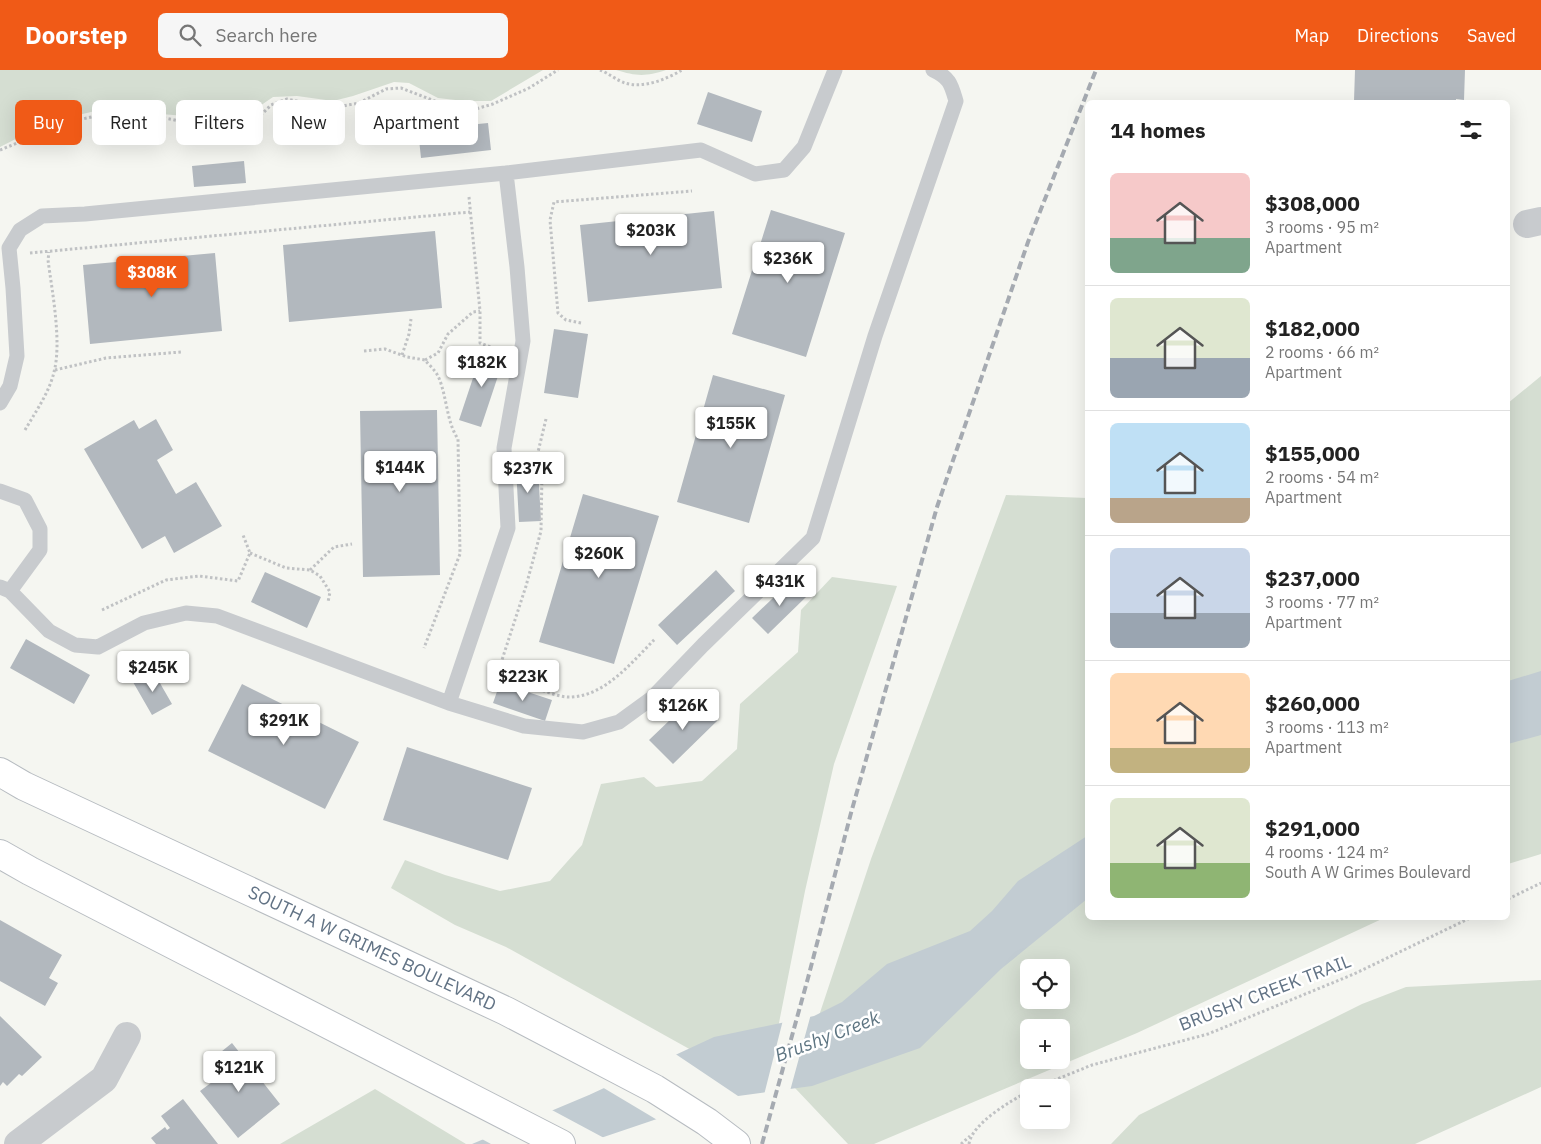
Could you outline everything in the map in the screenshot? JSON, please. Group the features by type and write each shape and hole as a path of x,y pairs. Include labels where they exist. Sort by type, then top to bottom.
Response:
{"main road":[{"name":"SOUTH A W GRIMES BOULEVARD","path":"0,772 24,786 506,1011 655,1089 707,1122 736,1144"},
{"path":"0,854 385,1055 561,1144"}],"street":[{"path":"18,1144 104,1079 127,1036"}],"lane":[{"path":"0,403 10,386 17,356 9,248 20,230 42,216 84,214 506,173 701,150 755,174 784,170 804,147 835,70"},
{"path":"0,491 25,500 40,529 40,550 5,589 48,632 75,645 98,647 144,623 186,613 217,616 449,703 524,726 583,732 619,722 652,698 812,538 875,336 956,102 952,86 946,76 933,70"},
{"path":"449,703 508,528 504,448 523,341 506,173"}],"path":[{"path":"0,150 69,122 105,114 165,118 205,126 232,126 248,122 260,116 271,105 287,99 323,107 343,106 359,103 386,89 401,88 440,103 472,110 493,104 529,88 558,70"},
{"path":"600,70 625,83 645,85 674,75 682,70"},
{"path":"581,323 566,320 558,313 550,220 554,202 692,191"},
{"path":"469,196 480,311 480,343 502,351"},
{"path":"28,254 470,212"},
{"path":"25,430 45,397 55,370 57,336 48,260 49,252"},
{"path":"425,360 438,353 448,334 473,312 480,311"},
{"path":"402,355 409,334 411,319"},
{"path":"364,351 385,349 425,360 437,375 448,407 452,431 458,439 460,554 424,648"},
{"path":"55,370 106,358 181,352"},
{"path":"546,419 538,452 542,472 541,531 526,586 500,666 506,676 520,683 570,698 587,694 603,687 655,640"},
{"path":"102,610 166,580 199,576 238,581 250,553 243,535"},
{"path":"310,570 334,547 352,544"},
{"path":"250,553 286,568 310,570 320,576 330,592 328,602"},
{"path":"1510,899 1541,883"},
{"name":"BRUSHY CREEK TRAIL","path":"1057,1079 1092,1065 1208,1034 1354,974 1466,920"},
{"path":"961,1144 997,1110 1020,1096"},
{"path":"969,1144 970,1136"}],"shaded area":[{"path":"0,70 543,70 491,101 438,98 409,83 394,82 337,100 297,96 273,97 263,104 263,100 176,100 176,115 166,114 166,100 92,100 92,112 82,114 82,100 15,100 15,139 0,147"},
{"path":"616,70 666,70 641,75"},
{"path":"1541,376 1541,854 1510,863 1510,401"},
{"path":"1006,495 1085,498 1085,920 1380,920 1137,1033 1070,1061 1070,1019 1020,1019 1020,1069 1052,1069 1028,1079 1020,1079 1020,1082 874,1144 848,1144 795,1088 871,859"},
{"path":"832,577 897,586 834,764 805,891 777,1033 693,1051 506,947 455,925 391,888 405,860 445,875 500,891 550,881 582,845 601,784 644,777 656,787 702,781 737,749 740,704 798,652 801,610"},
{"path":"1541,980 1541,1087 1415,1144 1111,1144 1139,1115 1362,1004 1406,987"},
{"path":"375,1089 466,1144 280,1144"}],"water":[{"path":"1541,671 1541,735 1510,743 1510,680"},
{"name":"Brushy Creek","path":"1085,837 1085,901 1001,969 920,1048 812,1086 716,1099 583,1144 472,1144 589,1095 714,1037 814,1016 842,1002 887,964 970,931 992,911 1018,881"}],"pier":[{"path":"811,1014 790,1091 764,1095 783,1020"},
{"path":"674,1053 741,1098 717,1102 659,1121 602,1087"},
{"path":"550,1109 606,1139 590,1144 491,1144 480,1138"}],"building":[{"path":"1355,70 1465,70 1464,100 1354,100"},
{"path":"708,92 762,111 752,142 697,124"},
{"path":"488,123 491,150 421,158 420,145 478,145 478,124"},
{"path":"244,161 246,183 194,187 192,166"},
{"path":"771,210 845,233 806,357 732,334"},
{"path":"714,211 722,288 588,302 580,225"},
{"path":"435,231 442,308 289,322 283,245"},
{"path":"215,253 222,331 90,344 83,265"},
{"path":"554,329 588,334 578,398 544,393"},
{"path":"483,348 505,355 481,427 459,420"},
{"path":"713,375 785,395 749,523 677,502"},
{"path":"437,410 440,575 363,577 360,411"},
{"path":"156,419 173,450 157,460 176,494 196,482 222,526 174,553 165,536 142,549 84,449 134,420 139,429"},
{"path":"538,467 541,521 519,522 516,468"},
{"path":"583,494 659,516 614,664 539,642"},
{"path":"716,570 735,591 677,645 658,625"},
{"path":"265,572 321,597 307,628 251,602"},
{"path":"793,579 804,590 802,593 806,597 768,634 752,618"},
{"path":"26,639 90,675 74,704 10,668"},
{"path":"153,671 172,704 152,715 133,682"},
{"path":"500,683 552,700 545,721 493,703"},
{"path":"242,684 359,742 325,809 208,751"},
{"path":"694,697 717,721 673,764 649,740"},
{"path":"407,747 532,788 508,860 383,820"},
{"path":"0,920 62,955 49,978 58,983 45,1006 0,981"},
{"path":"0,1016 42,1057 22,1076 19,1074 7,1086 3,1082 0,1086"},
{"path":"232,1043 280,1104 238,1138 200,1091 223,1074 211,1060"},
{"path":"183,1099 218,1144 156,1144 151,1138 165,1127 167,1130 170,1128 161,1116"}],"railway":[{"path":"762,1144 851,813 937,507 1028,242 1096,70"}]}
